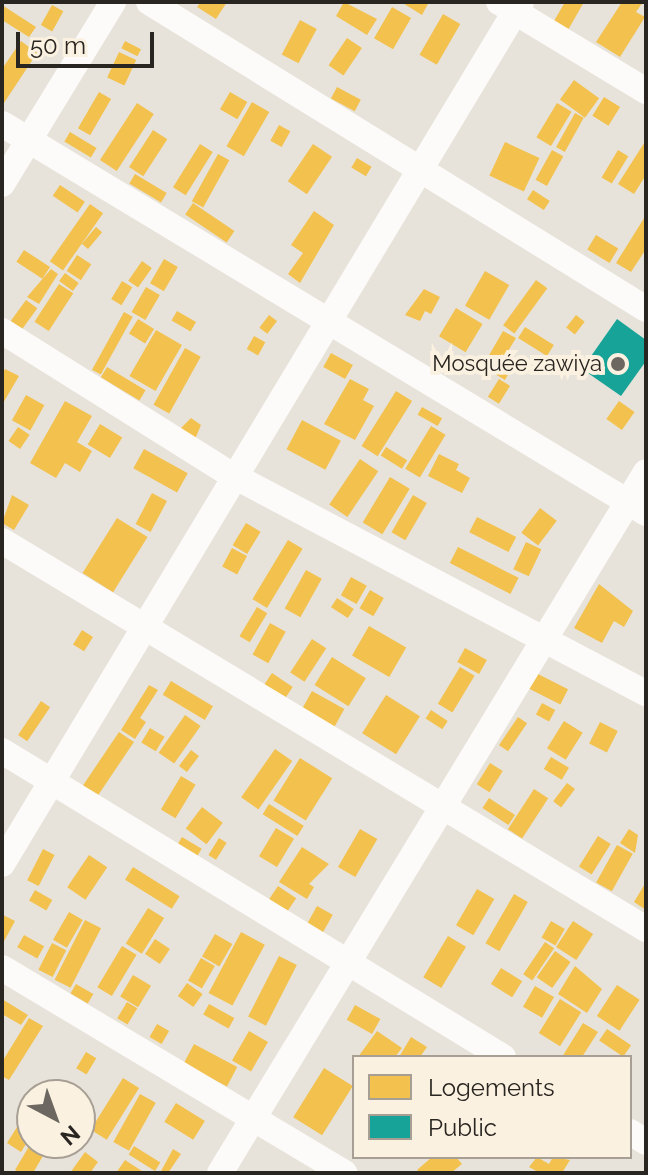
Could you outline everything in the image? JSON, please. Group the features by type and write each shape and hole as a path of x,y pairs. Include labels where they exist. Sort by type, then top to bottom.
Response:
{"street":[{"path":"2,184 113,2"},
{"path":"149,2 646,309"},
{"path":"2,864 232,475 420,169 512,5 646,91"},
{"path":"2,124 637,507"},
{"path":"2,331 232,475 646,693"},
{"path":"220,1173 542,636 637,507 646,472"},
{"path":"2,541 646,929"},
{"path":"2,751 500,1055"},
{"path":"2,968 344,1173"}],"building: Logements":[{"path":"201,2 227,2 216,19 197,7"},
{"path":"344,2 377,19 367,35 336,16"},
{"path":"401,2 429,2 422,15"},
{"path":"565,2 584,2 568,30 554,21"},
{"path":"622,2 643,2 636,12 645,17 620,57 596,42"},
{"path":"2,5 36,27 29,37 2,20"},
{"path":"52,5 63,11 52,31 41,25"},
{"path":"392,7 411,18 393,49 374,38"},
{"path":"443,14 460,24 437,65 420,55"},
{"path":"300,20 317,29 298,63 282,54"},
{"path":"347,38 362,48 343,75 329,65"},
{"path":"21,41 37,53 2,106 2,69"},
{"path":"125,41 141,49 137,56 121,48"},
{"path":"119,52 136,60 124,85 107,77"},
{"path":"574,80 599,98 585,118 560,99"},
{"path":"337,87 361,100 355,111 331,98"},
{"path":"99,92 111,99 90,135 78,128"},
{"path":"230,92 247,102 237,119 220,109"},
{"path":"604,97 620,107 608,126 592,116"},
{"path":"252,102 269,112 244,156 226,146"},
{"path":"137,103 154,114 117,171 100,160"},
{"path":"557,103 572,112 551,146 536,137"},
{"path":"575,113 584,118 565,152 556,147"},
{"path":"279,125 290,131 282,147 270,141"},
{"path":"153,130 167,139 143,176 129,167"},
{"path":"70,132 97,148 91,157 64,141"},
{"path":"646,140 646,175 634,194 618,184"},
{"path":"505,142 539,158 524,192 489,176"},
{"path":"200,144 213,152 186,195 173,187"},
{"path":"313,144 332,157 307,194 288,181"},
{"path":"552,150 563,156 547,186 536,180"},
{"path":"618,150 628,156 612,184 602,177"},
{"path":"218,154 229,160 203,208 192,201"},
{"path":"357,158 372,167 366,176 351,167"},
{"path":"135,174 167,193 161,202 129,183"},
{"path":"60,185 85,202 78,213 53,196"},
{"path":"533,190 550,201 544,210 527,199"},
{"path":"193,203 234,231 227,243 185,215"},
{"path":"90,204 103,213 63,271 50,261"},
{"path":"314,211 334,225 300,283 288,274 303,253 291,245"},
{"path":"646,215 646,249 631,272 616,263"},
{"path":"96,227 102,232 88,249 82,244"},
{"path":"596,235 618,248 610,263 587,250"},
{"path":"24,250 50,267 42,279 16,262"},
{"path":"77,255 91,264 81,280 67,271"},
{"path":"164,259 178,267 164,291 150,283"},
{"path":"142,261 152,268 138,288 128,281"},
{"path":"51,269 58,274 39,304 27,297"},
{"path":"485,271 509,285 489,320 465,306"},
{"path":"65,273 79,283 73,291 59,281"},
{"path":"536,280 547,288 514,334 503,325"},
{"path":"122,281 132,287 121,305 111,299"},
{"path":"59,284 73,293 49,331 34,322"},
{"path":"146,287 160,295 145,320 132,312"},
{"path":"424,289 440,297 431,314 425,311 420,321 405,315"},
{"path":"26,300 37,308 22,329 11,321"},
{"path":"456,308 483,324 466,352 439,336"},
{"path":"177,311 196,322 191,332 172,321"},
{"path":"124,312 133,317 101,375 92,370"},
{"path":"269,315 277,321 267,334 259,328"},
{"path":"576,315 585,322 575,334 566,328"},
{"path":"138,319 154,329 145,343 129,333"},
{"path":"525,327 554,345 547,356 518,338"},
{"path":"156,330 182,345 155,391 130,376"},
{"path":"503,331 516,338 504,358 514,364 505,380 495,374 501,364 488,357"},
{"path":"254,336 265,342 258,355 247,349"},
{"path":"185,348 201,357 169,414 153,405"},
{"path":"331,353 353,365 345,379 323,367"},
{"path":"107,367 146,390 139,400 101,377"},
{"path":"5,369 19,376 2,405 2,374"},
{"path":"350,379 369,389 363,400 374,406 355,440 324,424"},
{"path":"499,379 510,386 499,404 488,397"},
{"path":"396,391 412,401 378,456 362,446"},
{"path":"26,395 44,405 30,431 12,420"},
{"path":"65,401 92,416 77,442 92,451 80,472 65,463 56,478 30,463"},
{"path":"619,401 635,412 622,430 606,419"},
{"path":"422,407 442,418 438,426 418,415"},
{"path":"191,418 201,425 193,444 176,433"},
{"path":"302,420 341,441 325,470 287,449"},
{"path":"100,424 122,437 110,458 88,445"},
{"path":"431,426 446,435 420,478 405,469"},
{"path":"18,427 30,435 20,449 8,441"},
{"path":"386,447 407,460 402,469 381,455"},
{"path":"144,449 188,473 177,492 133,468"},
{"path":"439,454 459,464 456,470 470,478 462,493 428,476"},
{"path":"360,459 378,471 347,517 329,505"},
{"path":"390,477 410,489 382,534 363,522"},
{"path":"152,493 167,501 151,532 136,524"},
{"path":"12,495 29,505 14,530 2,523"},
{"path":"413,495 427,503 405,540 392,532"},
{"path":"540,508 557,521 538,545 521,533"},
{"path":"477,517 516,537 508,552 469,532"},
{"path":"117,518 148,537 113,592 83,573"},
{"path":"246,523 261,532 247,554 233,545"},
{"path":"288,540 303,549 267,608 252,599"},
{"path":"526,542 541,549 529,576 513,569"},
{"path":"458,547 519,578 510,594 450,563"},
{"path":"232,548 247,556 237,575 222,567"},
{"path":"306,570 322,579 300,617 285,608"},
{"path":"351,577 367,586 357,604 341,595"},
{"path":"599,584 633,611 624,627 614,621 602,643 574,628"},
{"path":"370,590 384,598 373,616 360,608"},
{"path":"337,598 354,609 348,618 331,607"},
{"path":"257,607 267,613 250,642 239,636"},
{"path":"270,623 286,632 268,663 253,654"},
{"path":"369,626 406,648 389,677 352,655"},
{"path":"82,630 93,637 84,651 73,644"},
{"path":"312,639 326,648 304,682 290,673"},
{"path":"465,648 487,660 479,674 457,662"},
{"path":"332,657 366,678 348,706 315,685"},
{"path":"460,667 475,676 452,713 438,704"},
{"path":"272,673 293,687 283,702 262,688"},
{"path":"536,673 568,689 560,704 528,688"},
{"path":"171,681 213,706 205,720 163,695"},
{"path":"149,685 158,690 140,718 146,722 135,739 121,730"},
{"path":"312,691 344,709 334,727 302,709"},
{"path":"386,695 420,716 396,754 362,733"},
{"path":"41,701 50,707 27,741 18,735"},
{"path":"542,703 555,710 549,722 536,714"},
{"path":"431,710 448,721 442,729 426,718"},
{"path":"185,715 201,726 174,764 159,753"},
{"path":"518,717 527,723 508,751 499,745"},
{"path":"564,721 583,733 566,760 547,748"},
{"path":"600,722 618,731 607,752 589,743"},
{"path":"150,728 165,737 156,751 141,743"},
{"path":"119,732 134,742 98,796 83,786"},
{"path":"275,749 292,761 258,809 241,797"},
{"path":"191,750 199,756 187,772 179,766"},
{"path":"551,757 569,768 562,780 544,769"},
{"path":"300,758 332,778 306,821 274,800"},
{"path":"490,763 503,771 489,792 477,784"},
{"path":"181,776 196,785 175,818 161,809"},
{"path":"567,783 575,789 561,807 553,801"},
{"path":"534,789 548,798 522,839 508,829"},
{"path":"489,798 515,815 508,825 482,808"},
{"path":"269,804 304,826 297,836 263,814"},
{"path":"202,807 223,823 207,844 186,829"},
{"path":"276,828 294,839 277,867 259,856"},
{"path":"360,829 377,839 355,877 338,867"},
{"path":"629,829 638,835 635,853 620,843"},
{"path":"598,836 611,844 592,874 579,867"},
{"path":"182,837 202,849 197,857 177,845"},
{"path":"219,838 227,843 216,860 208,855"},
{"path":"617,845 633,854 612,891 596,883"},
{"path":"302,847 329,864 309,884 314,887 307,899 279,882"},
{"path":"43,849 55,855 39,886 27,880"},
{"path":"89,855 107,867 85,900 67,887"},
{"path":"133,867 180,896 172,909 125,880"},
{"path":"646,882 646,910 634,902"},
{"path":"278,886 296,898 287,912 269,899"},
{"path":"477,889 494,899 473,935 456,925"},
{"path":"35,890 52,900 46,910 29,900"},
{"path":"514,894 528,902 499,951 486,943"},
{"path":"317,906 333,915 323,932 307,923"},
{"path":"148,908 164,918 142,954 126,944"},
{"path":"69,912 83,920 67,948 53,940"},
{"path":"3,915 15,921 2,945 2,918"},
{"path":"85,920 101,928 71,988 55,980"},
{"path":"551,921 565,929 555,945 542,937"},
{"path":"573,921 593,934 576,960 556,947"},
{"path":"241,932 265,945 232,1006 209,993"},
{"path":"215,934 232,944 219,967 202,957"},
{"path":"24,935 44,946 37,958 17,947"},
{"path":"448,936 466,947 441,988 423,977"},
{"path":"155,939 170,949 160,964 145,954"},
{"path":"545,942 554,948 532,980 523,974"},
{"path":"52,943 66,950 53,977 38,970"},
{"path":"122,946 137,955 112,996 97,987"},
{"path":"555,951 571,962 552,988 537,977"},
{"path":"279,956 297,965 266,1026 248,1017"},
{"path":"201,958 215,966 202,989 188,981"},
{"path":"575,966 602,989 587,1013 558,994"},
{"path":"501,968 522,981 512,997 491,984"},
{"path":"133,975 151,986 138,1007 120,996"},
{"path":"187,983 203,994 193,1007 178,996"},
{"path":"76,984 93,994 88,1004 70,994"},
{"path":"617,985 640,1000 619,1031 597,1016"},
{"path":"535,986 554,997 542,1018 523,1007"},
{"path":"2,999 28,1015 21,1025 2,1014"},
{"path":"560,999 581,1012 560,1046 539,1033"},
{"path":"127,1002 137,1008 128,1024 117,1018"},
{"path":"209,1004 234,1018 229,1029 203,1014"},
{"path":"355,1005 380,1019 372,1034 347,1020"},
{"path":"29,1018 43,1026 9,1080 2,1076 2,1062"},
{"path":"583,1023 598,1032 583,1055 563,1055"},
{"path":"157,1024 169,1031 162,1044 150,1037"},
{"path":"607,1029 631,1045 624,1055 599,1041"},
{"path":"249,1031 268,1042 251,1071 232,1060"},
{"path":"377,1031 402,1048 397,1055 359,1055"},
{"path":"411,1037 427,1047 421,1055 400,1055"},
{"path":"194,1044 237,1067 227,1086 184,1063"},
{"path":"86,1052 96,1058 87,1074 76,1068"},
{"path":"324,1068 352,1087 322,1135 293,1117"},
{"path":"123,1078 139,1088 107,1140 96,1133 96,1121"},
{"path":"140,1094 156,1103 129,1151 113,1142"},
{"path":"176,1103 205,1121 193,1140 164,1122"},
{"path":"16,1129 16,1149 7,1143"},
{"path":"134,1146 160,1162 155,1171 129,1154"},
{"path":"173,1149 181,1154 168,1173 160,1173"},
{"path":"22,1159 41,1159 33,1173 15,1170"},
{"path":"80,1159 98,1162 90,1173 70,1173"},
{"path":"430,1159 458,1159 462,1164 451,1173 420,1173 417,1170"},
{"path":"535,1159 549,1164 552,1159 570,1160 562,1173 540,1173 529,1167"},
{"path":"125,1160 145,1173 116,1173"}],"building: Public":[{"path":"617,319 646,340 646,361 621,396 582,369"}],"place":[{"name":"Mosquée zawiya","path":"618,364"}]}
